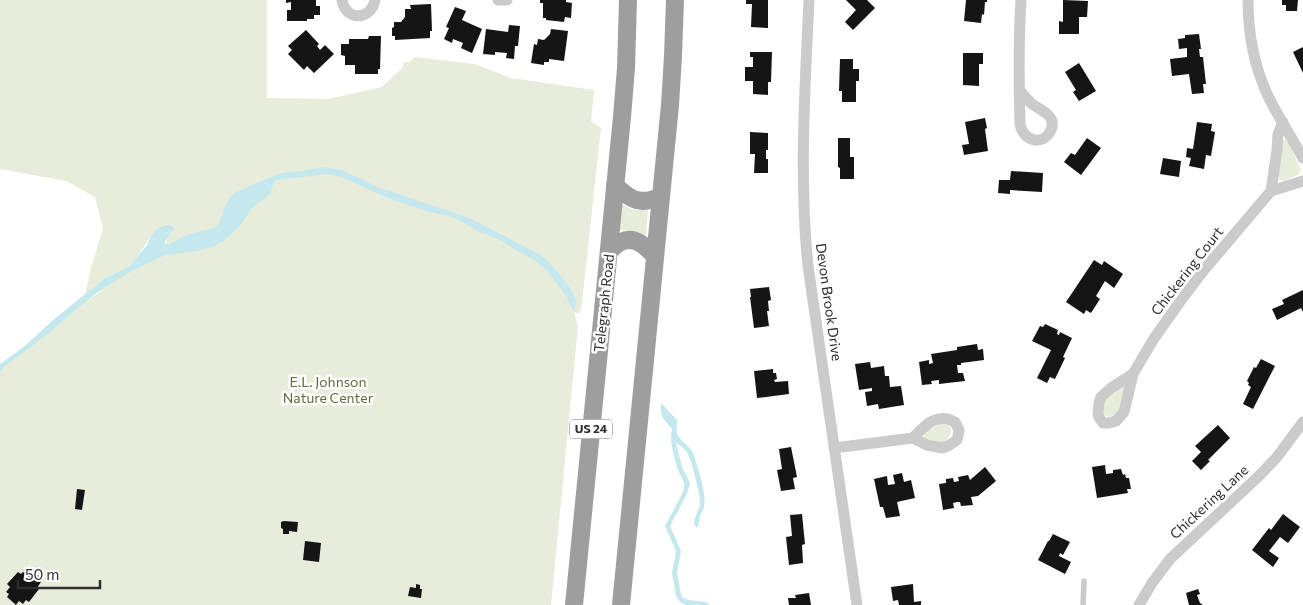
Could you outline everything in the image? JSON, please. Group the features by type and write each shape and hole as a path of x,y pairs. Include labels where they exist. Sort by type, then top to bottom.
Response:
{"highway":[{"name":"Telegraph Road","path":"574,605 624,98 628,0"},
{"path":"621,605 672,80 675,0"},
{"path":"615,185 628,197 636,201 645,202 661,196"},
{"path":"608,252 620,242 627,240 645,246 655,256"}],"street":[{"path":"342,0 350,13 361,16 371,11 375,0"},
{"path":"498,0 507,0"},
{"name":"Devon Brook Drive","path":"809,0 803,159 805,240 857,605"},
{"path":"1019,89 1018,40 1021,0"},
{"path":"1248,0 1250,38 1256,63 1269,98 1303,158"},
{"path":"1282,122 1278,134 1271,192 1303,181"},
{"name":"Chickering Court","path":"1133,374 1153,340 1204,270 1271,192"},
{"name":"Chickering Lane","path":"1139,605 1152,582 1170,559 1260,475 1277,457 1303,422"},
{"path":"834,448 912,438"}],"lane":[{"path":"1083,605 1084,581"}],"green space":[{"name":"E.L. Johnson Nature Center","path":"0,0 267,0 267,98 328,99 382,87 403,67 404,62 409,62 415,57 474,64 511,78 594,90 591,121 601,128 582,303 579,314 574,312 578,326 551,605 0,605 0,366 52,323 90,299 165,244 173,232 158,228 128,268 109,276 85,295 103,229 95,197 66,181 0,169"},
{"path":"1285,139 1289,143 1301,170 1298,175 1283,181 1278,177 1283,141"},
{"path":"622,205 632,209 648,210 646,236 632,231 620,230"},
{"path":"1124,386 1126,387 1118,410 1112,416 1107,417 1104,414 1106,400 1111,394"},
{"path":"940,424 948,425 951,428 949,437 943,443 924,437 925,432"}],"water":[{"path":"322,167 342,170 378,187 469,218 541,255 563,278 572,292 576,304 574,312 564,293 547,271 536,261 502,241 477,231 449,216 426,211 391,199 349,180 330,174 276,180 269,195 252,208 239,227 226,239 215,246 197,251 165,255 132,271 98,292 0,372 0,364 25,346 53,320 105,278 129,267 158,228 167,225 172,226 174,229 165,242 168,245 186,235 215,228 225,205 236,192 278,174"},
{"path":"661,403 677,420 678,435 693,453 705,501 697,528 694,524 700,501 696,479 688,454 676,443 682,467 690,483 687,494 670,526 681,551 677,573 681,594 683,598 706,602 710,605 686,605 680,602 676,596 672,573 676,551 665,526 684,489 684,485 672,450 672,429 663,417"}],"building":[{"path":"286,0 316,0 316,6 320,6 320,15 314,15 314,19 307,19 307,21 287,21 287,10 291,10 291,2 286,3"},
{"path":"540,0 566,0 566,2 572,3 571,18 565,17 564,22 546,20 546,18 543,18 543,3 540,3"},
{"path":"746,0 768,0 768,28 751,27 752,4 746,4"},
{"path":"846,0 867,0 875,8 853,30 845,22 856,10"},
{"path":"966,0 987,0 981,23 964,21"},
{"path":"1063,0 1088,1 1087,17 1079,17 1079,34 1059,34 1059,21 1063,22"},
{"path":"1282,0 1298,0 1297,11 1286,11 1286,5 1282,5"},
{"path":"431,4 432,31 430,31 430,38 395,40 395,36 392,36 392,28 394,27 394,22 401,22 405,17 405,9 411,9 410,5"},
{"path":"455,7 466,11 462,20 482,29 472,53 461,48 463,43 453,39 452,43 444,39 449,28 446,27"},
{"path":"509,25 520,26 518,46 515,46 514,59 506,58 507,53 483,54 486,29 508,32"},
{"path":"551,29 568,31 564,61 549,59 549,62 544,62 544,65 531,63 534,44 537,45 538,39 544,40 550,34"},
{"path":"306,30 319,44 317,46 320,50 325,45 334,54 314,73 307,66 304,70 288,54 292,50 288,46"},
{"path":"1199,34 1200,57 1203,57 1206,84 1203,84 1204,93 1192,94 1189,74 1172,76 1170,59 1187,57 1187,48 1179,49 1178,39 1185,38 1185,35"},
{"path":"369,36 381,36 380,69 378,69 378,74 355,74 355,65 345,65 345,56 341,55 341,44 349,44 349,39 368,39"},
{"path":"1303,47 1303,73 1293,52"},
{"path":"750,52 772,52 771,82 768,82 768,95 753,94 753,81 745,81 745,67 753,67 753,57 750,57"},
{"path":"963,53 983,53 983,64 979,64 979,86 963,85"},
{"path":"840,59 853,59 853,69 859,69 859,81 856,81 856,102 842,102 842,91 839,91"},
{"path":"1079,63 1096,91 1079,101 1073,92 1076,90 1065,72"},
{"path":"985,118 988,151 964,155 962,145 969,144 965,122"},
{"path":"1197,122 1212,124 1211,131 1215,132 1211,156 1206,155 1204,169 1189,166 1191,158 1186,157 1187,148 1193,149"},
{"path":"750,132 768,133 766,159 768,159 768,173 754,173 755,154 750,154"},
{"path":"838,138 850,138 850,157 854,157 854,179 840,179"},
{"path":"1087,138 1101,148 1081,175 1064,162 1071,153 1075,155"},
{"path":"1163,158 1181,161 1179,177 1160,174"},
{"path":"1011,171 1043,173 1042,192 1010,190 1010,194 998,193 999,180 1010,180"},
{"path":"1094,260 1102,265 1104,261 1123,274 1114,288 1105,281 1096,296 1100,299 1091,313 1086,310 1084,314 1066,302"},
{"path":"769,287 771,300 768,301 769,311 767,311 769,326 754,328 750,289"},
{"path":"1303,290 1303,312 1301,308 1277,320 1272,309 1284,304 1282,300"},
{"path":"1045,324 1058,330 1057,334 1059,335 1060,332 1072,338 1055,379 1050,377 1047,383 1037,378 1051,350 1032,341 1040,326 1043,327"},
{"path":"977,344 978,350 983,349 984,360 957,365 958,373 963,373 965,381 939,384 939,380 931,381 932,384 922,385 919,362 929,360 929,364 933,363 931,354 957,350 957,347"},
{"path":"1261,359 1275,366 1253,409 1243,404 1251,387 1247,381 1254,367 1256,368"},
{"path":"870,362 871,368 884,366 885,376 889,376 890,387 901,386 904,405 879,409 878,404 867,406 865,392 872,391 872,388 859,390 855,364"},
{"path":"773,369 777,379 774,380 775,382 788,381 789,394 757,398 754,371"},
{"path":"1218,425 1230,438 1208,460 1210,461 1201,470 1192,461 1201,452 1195,446"},
{"path":"791,447 797,477 793,478 795,489 781,491 777,470 782,469 779,449"},
{"path":"1105,465 1106,474 1113,473 1113,470 1121,469 1123,475 1125,474 1126,478 1129,478 1131,489 1127,489 1128,493 1097,498 1092,467"},
{"path":"985,467 996,481 978,496 971,497 973,505 961,506 960,502 957,502 953,503 954,508 943,510 939,484 946,483 946,479 953,478 954,482 959,481 958,477 968,475 970,480"},
{"path":"902,473 904,482 911,480 915,498 897,502 900,516 886,518 883,507 880,507 874,479 887,476 888,485 895,484 893,475"},
{"path":"77,489 85,490 82,510 75,509"},
{"path":"802,514 805,544 802,545 803,563 789,565 786,537 792,536 790,515"},
{"path":"1283,514 1300,527 1288,543 1280,537 1269,551 1279,558 1273,567 1252,550"},
{"path":"281,522 298,522 297,532 289,531 289,534 283,534"},
{"path":"1053,534 1070,542 1063,555 1060,553 1059,556 1071,562 1065,574 1038,560"},
{"path":"305,541 321,543 319,562 303,560"},
{"path":"25,569 28,572 30,569 39,576 37,579 41,582 37,588 39,589 29,602 26,600 23,604 19,601 16,605 7,597 9,594 6,592 10,587 7,584 18,572 21,574"},
{"path":"416,584 420,585 420,589 422,589 421,598 408,596 410,587 416,588"},
{"path":"913,584 914,602 921,601 921,605 899,605 898,600 893,601 891,587"},
{"path":"1198,589 1200,594 1197,595 1200,603 1203,605 1189,605 1186,593"},
{"path":"809,593 811,605 789,605 788,598 796,598 795,595"}]}
